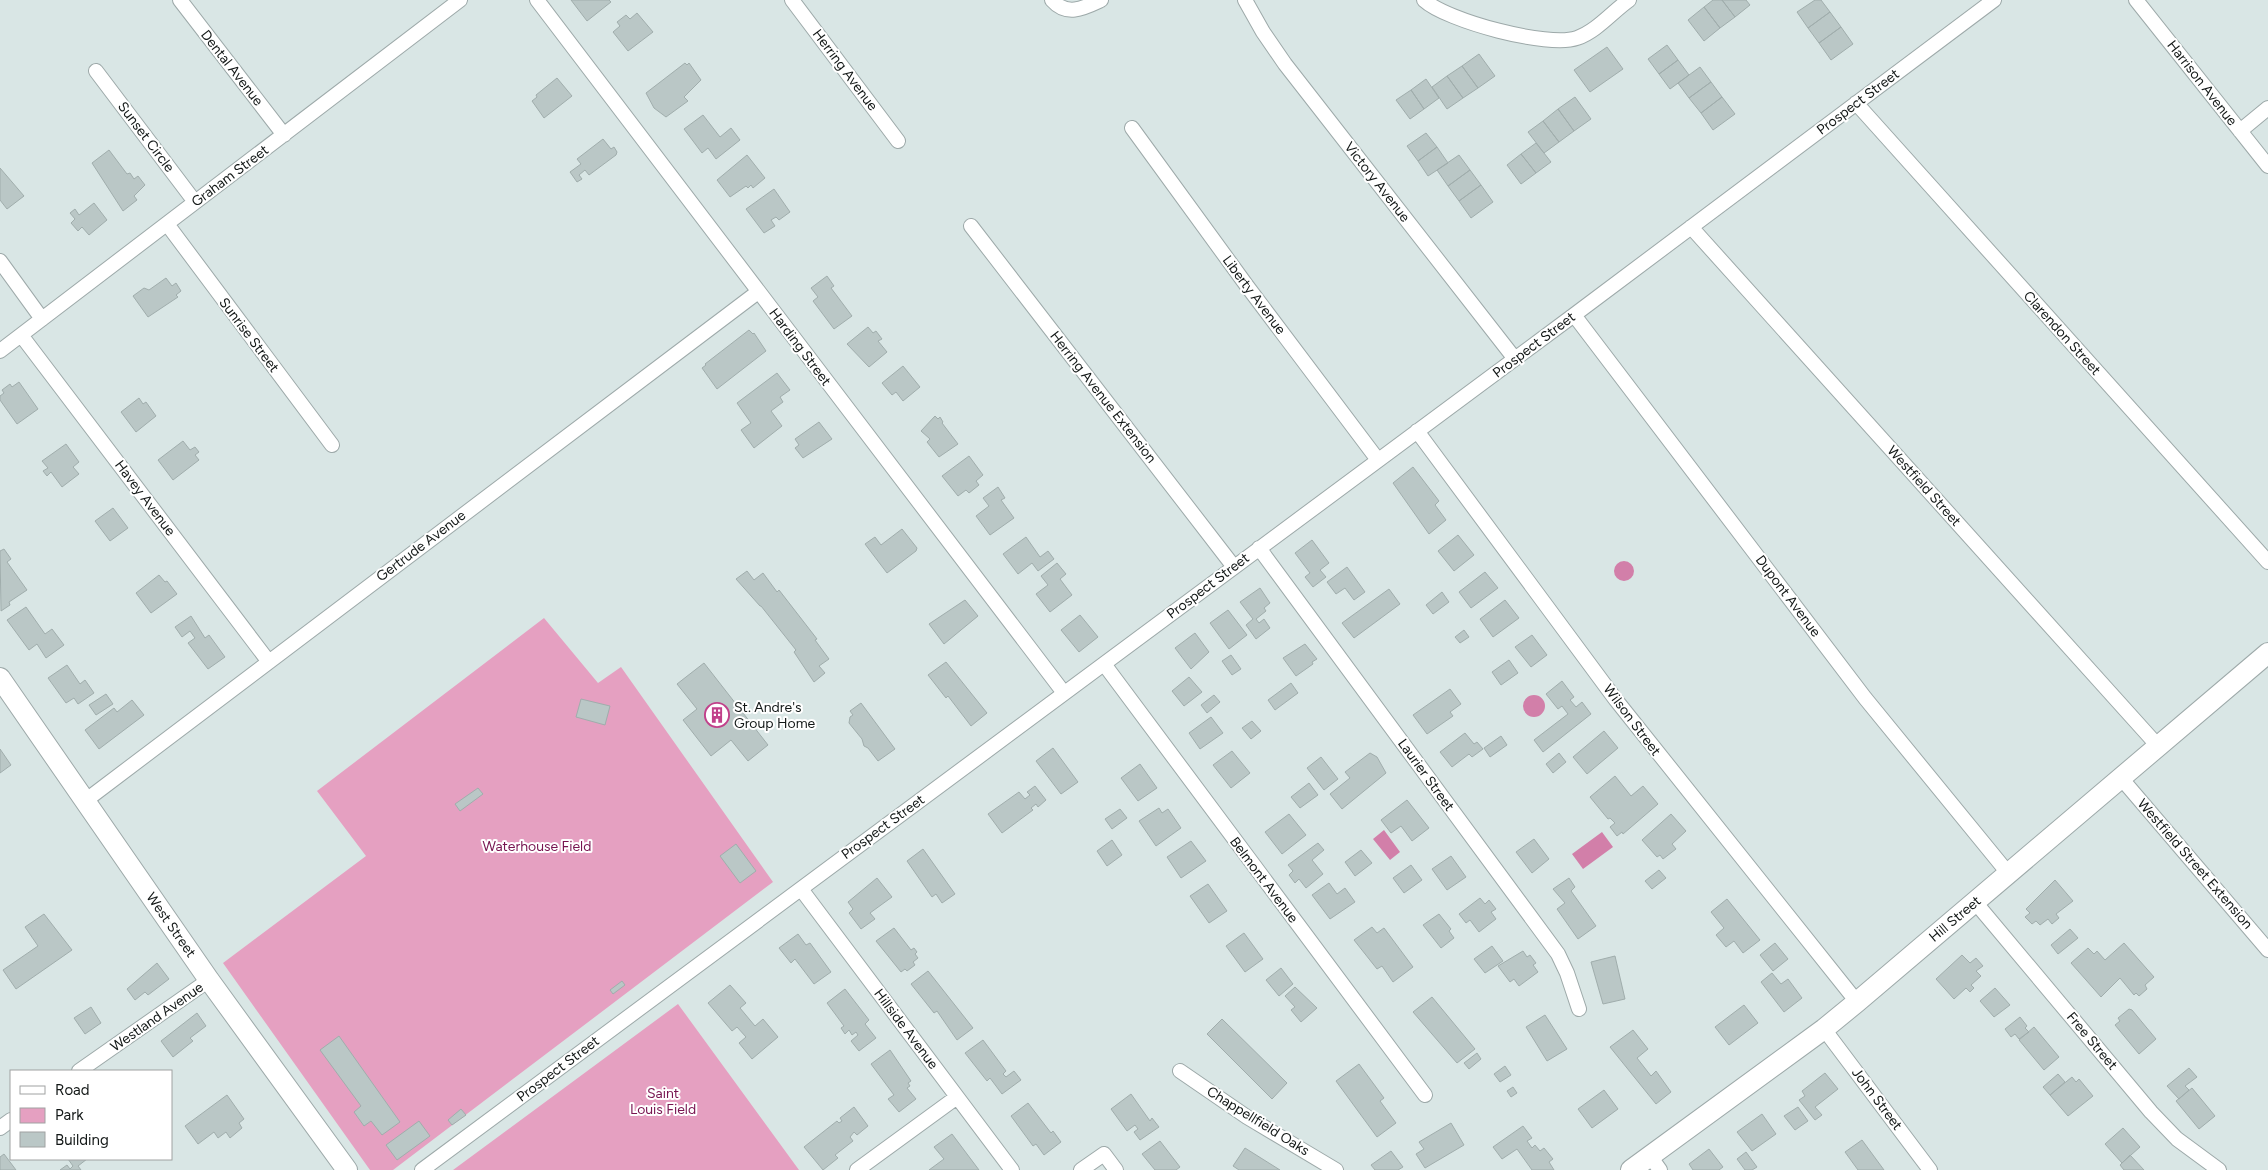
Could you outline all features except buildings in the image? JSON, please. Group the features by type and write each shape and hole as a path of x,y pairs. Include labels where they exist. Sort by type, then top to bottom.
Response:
{"street":[{"name":"Dental Avenue","path":"180,0 284,135"},
{"name":"Graham Street","path":"0,351 460,0"},
{"name":"Harding Street","path":"537,0 1064,693"},
{"name":"Herring Avenue","path":"792,0 898,141"},
{"path":"1052,0 1060,7 1075,10 1101,0"},
{"name":"Victory Avenue","path":"1245,0 1263,32 1285,64 1515,359"},
{"path":"1424,0 1438,10 1456,17 1535,39 1552,40 1577,38 1591,32 1624,2"},
{"name":"Prospect Street","path":"422,1170 1515,359 1994,0"},
{"name":"Harrison Avenue","path":"2136,0 2268,166"},
{"name":"Sunset Circle","path":"96,71 195,202"},
{"name":"Clarendon Street","path":"1856,104 2268,562"},
{"path":"2240,131 2268,108"},
{"name":"Liberty Avenue","path":"1132,128 1247,286 1378,460"},
{"name":"Sunrise Street","path":"166,224 332,445"},
{"name":"Herring Avenue Extension","path":"971,226 1234,567"},
{"name":"Westfield Street","path":"1691,227 2158,746"},
{"path":"0,261 42,319"},
{"name":"Gertrude Avenue","path":"85,801 758,292"},
{"name":"Dupont Avenue","path":"1574,315 1865,698 2008,873"},
{"name":"Havey Avenue","path":"21,335 269,662"},
{"name":"Wilson Street","path":"1417,431 1627,715 1857,1002"},
{"name":"Laurier Street","path":"1259,548 1558,954 1567,973 1579,1010"},
{"name":"Hill Street","path":"1631,1170 1655,1163 1824,1029 2268,654"},
{"name":"Belmont Avenue","path":"1104,664 1425,1096"},
{"name":"West Street","path":"0,678 209,980 347,1170"},
{"name":"Westfield Street Extension","path":"2121,778 2268,950"},
{"name":"Hillside Avenue","path":"801,888 1012,1170"},
{"name":"Free Street","path":"1975,902 2151,1112 2178,1139 2219,1170"},
{"name":"Westland Avenue","path":"80,1070 209,980"},
{"name":"John Street","path":"1824,1029 1930,1170"},
{"name":"Chappellfield Oaks","path":"1180,1071 1247,1117 1336,1170"},
{"path":"857,1170 957,1097"},
{"path":"1081,1170 1104,1154 1116,1170"}],"green space":[{"name":"Waterhouse Field","path":"544,618 598,683 621,667 773,882 393,1170 370,1170 223,963 366,856 317,791"},
{"name":"Saint Louis Field","path":"678,1004 799,1170 453,1170"}],"shaded area":[{"path":"1624,561 1631,564 1634,571 1631,578 1624,581 1617,578 1614,571 1617,564"},
{"path":"1534,695 1544,702 1545,706 1538,716 1534,717 1524,710 1523,706 1530,696"},
{"path":"1384,830 1400,852 1390,860 1373,839"},
{"path":"1602,832 1613,847 1583,869 1572,854"}],"place":[{"name":"St. Andre's Group Home","path":"717,715"}]}
